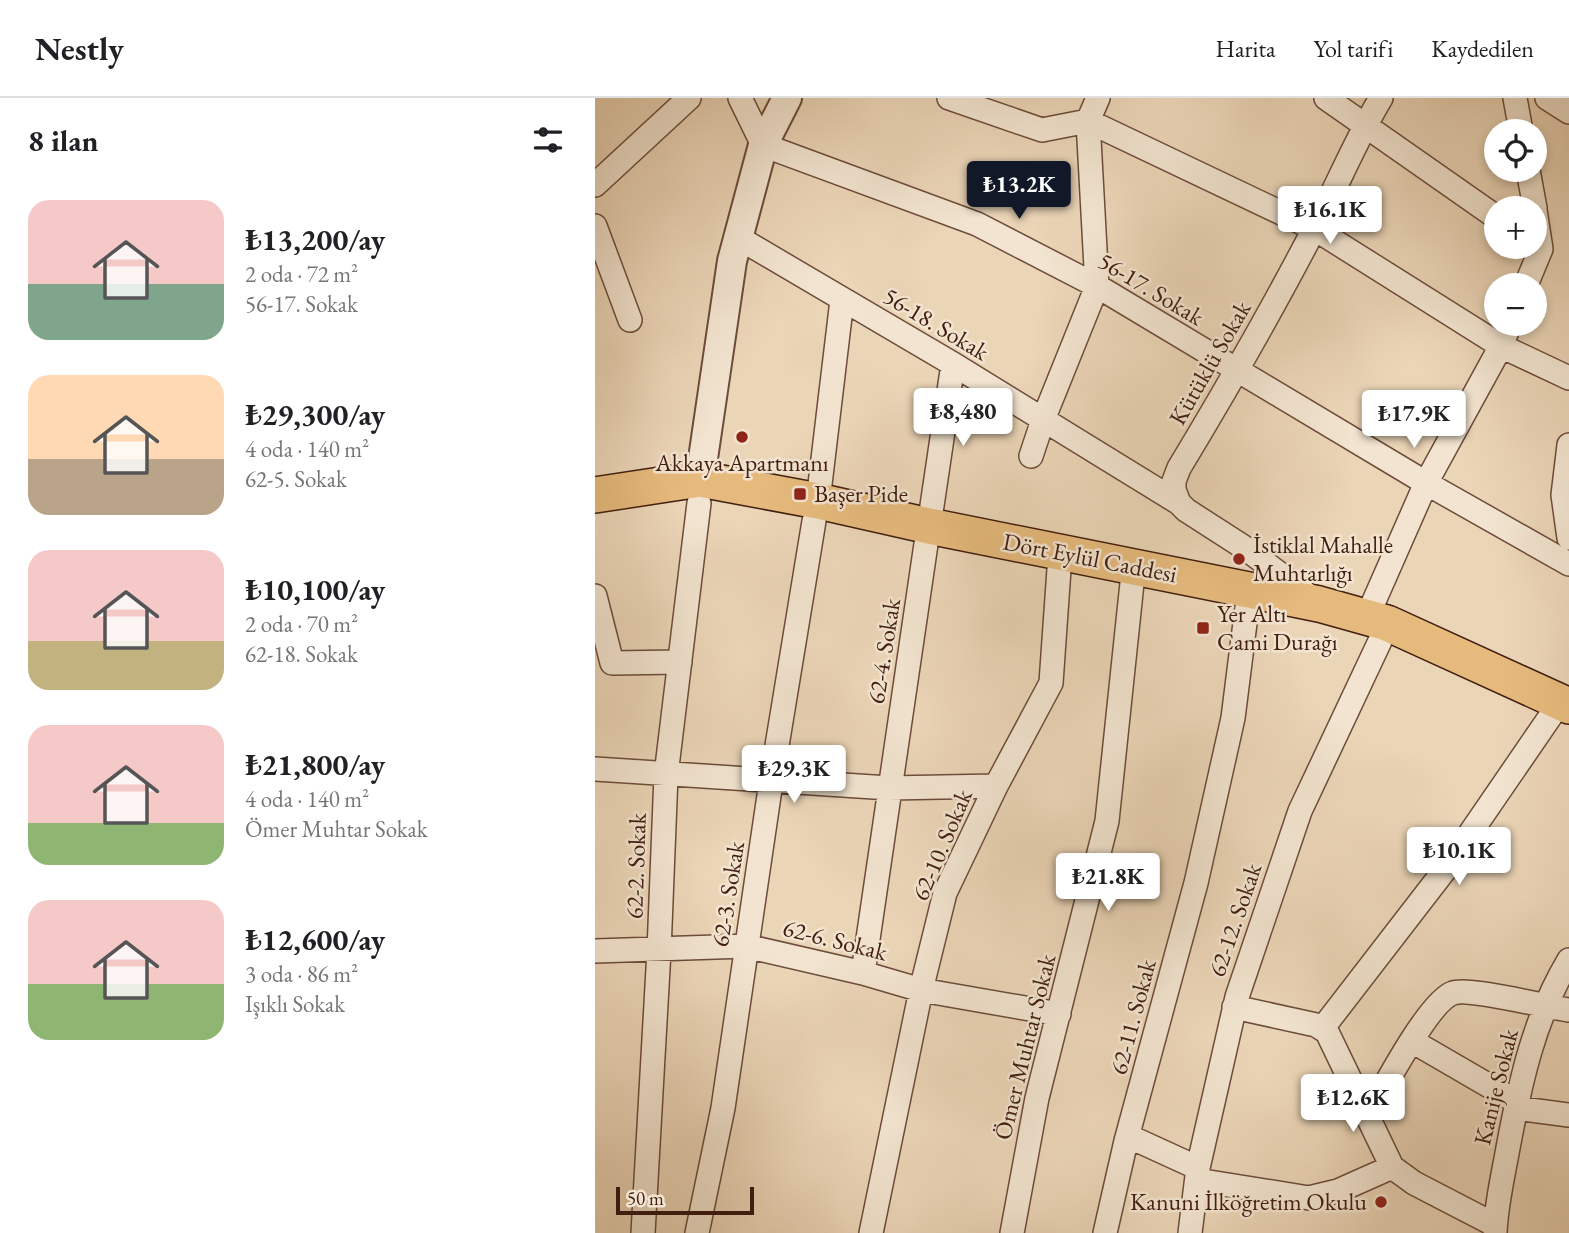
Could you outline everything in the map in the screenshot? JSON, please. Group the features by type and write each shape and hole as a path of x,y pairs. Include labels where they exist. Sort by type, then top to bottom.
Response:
{"main road":[{"name":"Dört Eylül Caddesi","path":"595,515 699,491"},
{"name":"Dört Eylül Caddesi","path":"595,495 699,491 816,511 1248,598 1315,622 1374,629"},
{"name":"Dört Eylül Caddesi","path":"928,535 1059,569 1132,583 1319,604 1563,714"}],"street":[{"path":"595,186 689,98"},
{"path":"740,98 763,145"},
{"path":"699,491 737,237 763,145 787,98"},
{"path":"949,98 1042,130 1088,121 1315,229 1501,346 1569,378"},
{"path":"1031,456 1097,286 1088,121 1098,98"},
{"path":"1326,98 1484,210"},
{"name":"Kütüklü Sokak","path":"1179,503 1174,490 1177,472 1238,371 1315,229 1364,127 1381,98"},
{"path":"1515,98 1519,119"},
{"path":"1547,98 1569,112"},
{"name":"56-17. Sokak","path":"763,145 977,224 1097,286 1569,564"},
{"path":"595,226 630,320"},
{"name":"56-18. Sokak","path":"737,237 953,364 1179,503"},
{"name":"62-3. Sokak","path":"697,1233 723,1108 771,782 816,511 842,300"},
{"name":"62-12. Sokak","path":"1189,1233 1197,1174 1234,1007 1263,914 1300,811 1374,629 1426,482 1505,336"},
{"name":"62-4. Sokak","path":"863,973 953,364"},
{"path":"1569,445 1563,495 1569,538"},
{"name":"62-2. Sokak","path":"643,1233 666,775 699,491"},
{"path":"1179,503 1245,548 1319,604"},
{"name":"62-11. Sokak","path":"1105,1233 1128,1136 1196,883 1233,718 1248,598 1255,567 1245,548"},
{"name":"62-10. Sokak","path":"871,1233 921,990 945,893 996,786 1051,683 1059,569"},
{"name":"Ömer Muhtar Sokak","path":"1012,1233 1037,1098 1107,821 1132,583"},
{"path":"595,596 612,663 680,663"},
{"path":"1322,1028 1563,714"},
{"path":"595,769 889,788 996,786"},
{"name":"62-6. Sokak","path":"595,951 659,951 746,946 863,973 921,990 1059,1014"},
{"name":"Kanije Sokak","path":"1495,1229 1516,1105 1544,1007 1569,960"},
{"path":"1368,1116 1412,1041 1439,1003 1453,993 1470,992 1569,1010"},
{"path":"1234,1007 1316,1025 1327,1032 1392,1167 1414,1183 1495,1229"},
{"path":"1412,1041 1516,1105 1569,1115"},
{"path":"1128,1136 1197,1174 1309,1198 1338,1191 1392,1167"}],"place":[{"name":"Akkaya Apartmanı","path":"742,437"},
{"name":"Başer Pide","path":"800,494"},
{"name":"İstiklal Mahalle Muhtarlığı","path":"1239,559"},
{"name":"Yer Altı Cami Durağı","path":"1203,628"},
{"name":"Kanuni İlköğretim Okulu","path":"1381,1202"}]}
